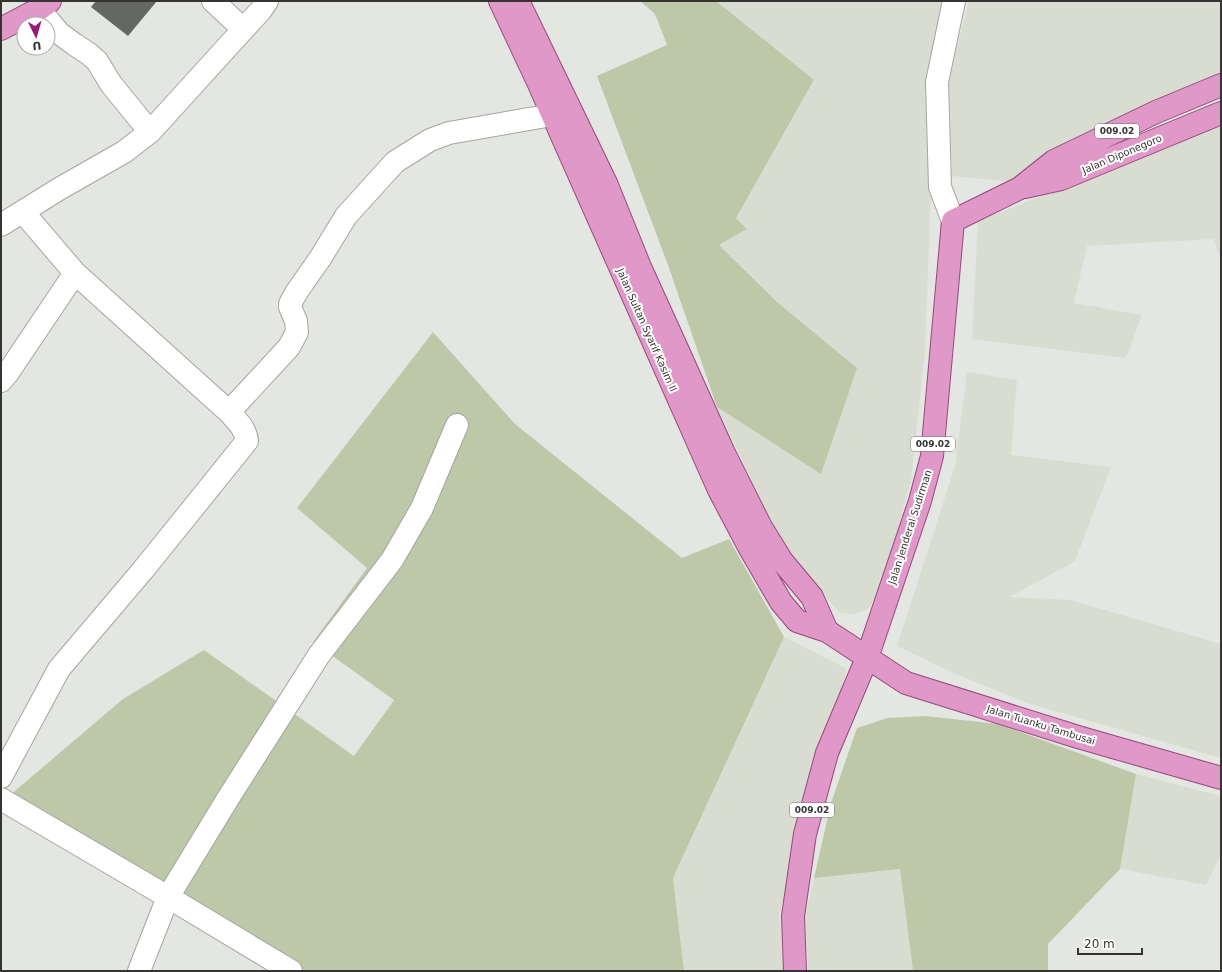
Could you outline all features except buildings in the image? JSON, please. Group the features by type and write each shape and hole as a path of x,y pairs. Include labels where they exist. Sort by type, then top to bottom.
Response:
{"main road":[{"name":"Jalan Sultan Syarif Kasim II","path":"500,1 561,112 606,183 640,267 723,451 761,527 782,561 812,597 827,631 867,658"},
{"name":"Jalan Sultan Syarif Kasim II","path":"518,1 561,112"},
{"path":"1,29 45,5"},
{"name":"Jalan Diponegoro","path":"953,221 1020,188 1054,161 1156,112 1221,84"},
{"name":"Jalan Diponegoro","path":"1020,188 1061,179 1221,113"},
{"name":"Jalan Jenderal Sudirman","path":"795,971 793,916 805,834 827,753 867,658 920,501 932,456 953,221"},
{"name":"Jalan Tuanku Tambusai","path":"867,658 906,683 1078,737 1221,778"}],"street":[{"path":"213,1 243,29"},
{"path":"1,225 59,189 124,152 150,132 261,10 267,1"},
{"name":"Jalan Jenderal Sudirman","path":"953,221 940,187 937,82 954,1"},
{"path":"45,5 59,33 97,60 111,84 150,132"},
{"path":"229,412 289,347 297,332 296,321 290,308 290,304 296,293 321,257 346,216 395,162 430,140 449,133 561,112"},
{"path":"1,777 59,669 143,570 247,441 247,435 244,430 229,412 75,273 23,212"},
{"path":"1,381 75,273"},
{"path":"139,971 168,897 231,794 319,656 392,560 422,508 457,425"},
{"path":"1,799 291,971"}],"shaded area":[{"path":"716,1 946,1 933,133 925,352 911,481 878,598 866,610 855,614 841,613 810,582 775,529 717,407 821,473 778,303 719,245 747,229 736,218 814,81"},
{"path":"969,1 1221,1 1221,93 1013,182 952,176 949,78"},
{"path":"1221,125 1221,259 1214,239 1087,246 1074,303 1142,315 1126,358 972,339 978,221"},
{"path":"967,372 1017,380 1011,455 1111,467 1075,561 1010,597 1071,600 1221,644 1221,758 1030,704 951,672 897,646 955,466"},
{"path":"784,637 847,669 779,915 784,971 684,971 673,878"},
{"path":"1136,774 1221,796 1221,855 1206,885 1120,869"},
{"path":"900,869 913,971 808,971 805,916 814,878"}],"green space":[{"path":"640,1 716,1 814,80 736,218 747,229 719,245 778,303 857,368 821,474 717,407 668,265 597,76 667,45 655,14"},
{"path":"433,332 515,424 682,558 729,539 784,637 673,878 684,971 304,971 9,796 123,699 204,650 354,756 394,700 313,642 367,568 297,508"},
{"path":"926,716 998,724 1136,774 1120,869 1048,944 1048,971 913,971 900,869 814,878 831,803 857,728 888,718"}]}
